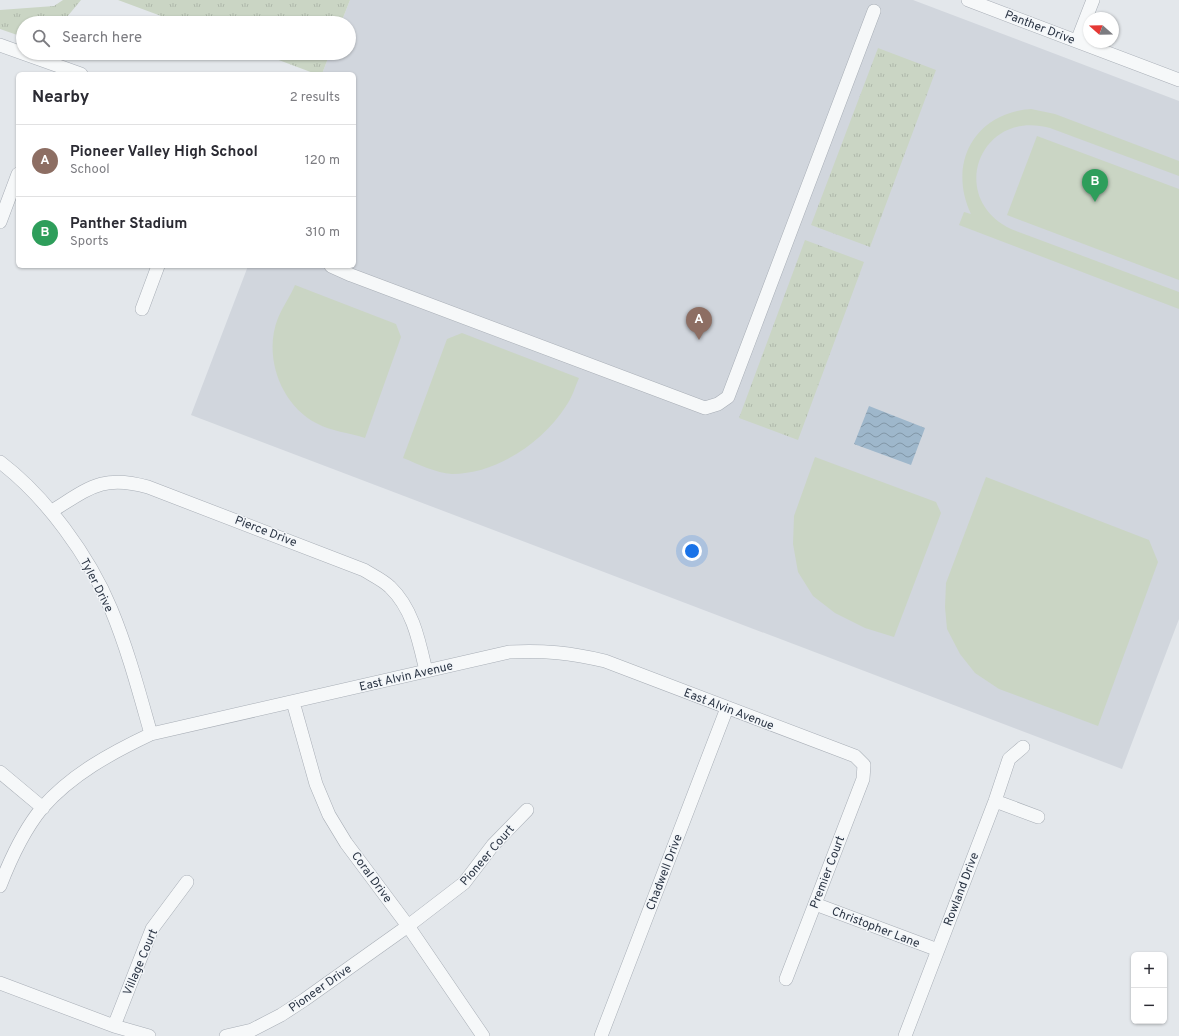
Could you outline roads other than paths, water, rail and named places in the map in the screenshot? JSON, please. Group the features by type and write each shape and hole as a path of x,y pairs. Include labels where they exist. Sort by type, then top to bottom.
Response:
{"street":[{"name":"Panther Drive","path":"968,0 1179,80"},
{"path":"1077,41 1093,0"},
{"path":"335,268 705,408 718,404 728,396 874,11"},
{"path":"0,45 16,52"},
{"path":"34,60 57,70 69,72"},
{"path":"0,222 16,179"},
{"path":"142,308 157,268"},
{"name":"Tyler Drive","path":"0,462 52,511 84,559 110,608 133,669 151,734"},
{"name":"Pierce Drive","path":"52,511 97,484 113,481 130,482 271,533 364,570 390,587 407,610 417,632 426,671"},
{"name":"East Alvin Avenue","path":"0,886 28,828 43,808 89,767 122,748 151,734 509,652 544,650 572,653 605,661 855,756 864,765"},
{"name":"Coral Drive","path":"293,702 316,784 329,815 346,843 408,926 483,1036"},
{"name":"Chadwell Drive","path":"602,1036 727,708"},
{"name":"Rowland Drive","path":"905,1036 995,801 1009,759 1023,747"},
{"name":"Premier Court","path":"786,979 864,779 864,765"},
{"path":"0,772 43,808"},
{"path":"995,801 1038,817"},
{"name":"Pioneer Court","path":"408,926 464,883 493,845 527,810"},
{"name":"Village Court","path":"114,1026 152,929 187,882"},
{"name":"Christopher Lane","path":"815,904 938,950"},
{"name":"Pioneer Drive","path":"226,1036 253,1033 304,1000 408,926"},
{"path":"0,983 114,1026 149,1036"}],"water":[{"path":"869,406 925,428 911,465 854,444"}],"place":[{"name":"Panther Stadium","path":"1095,202"},
{"name":"Pioneer Valley High School","path":"699,340"}]}
